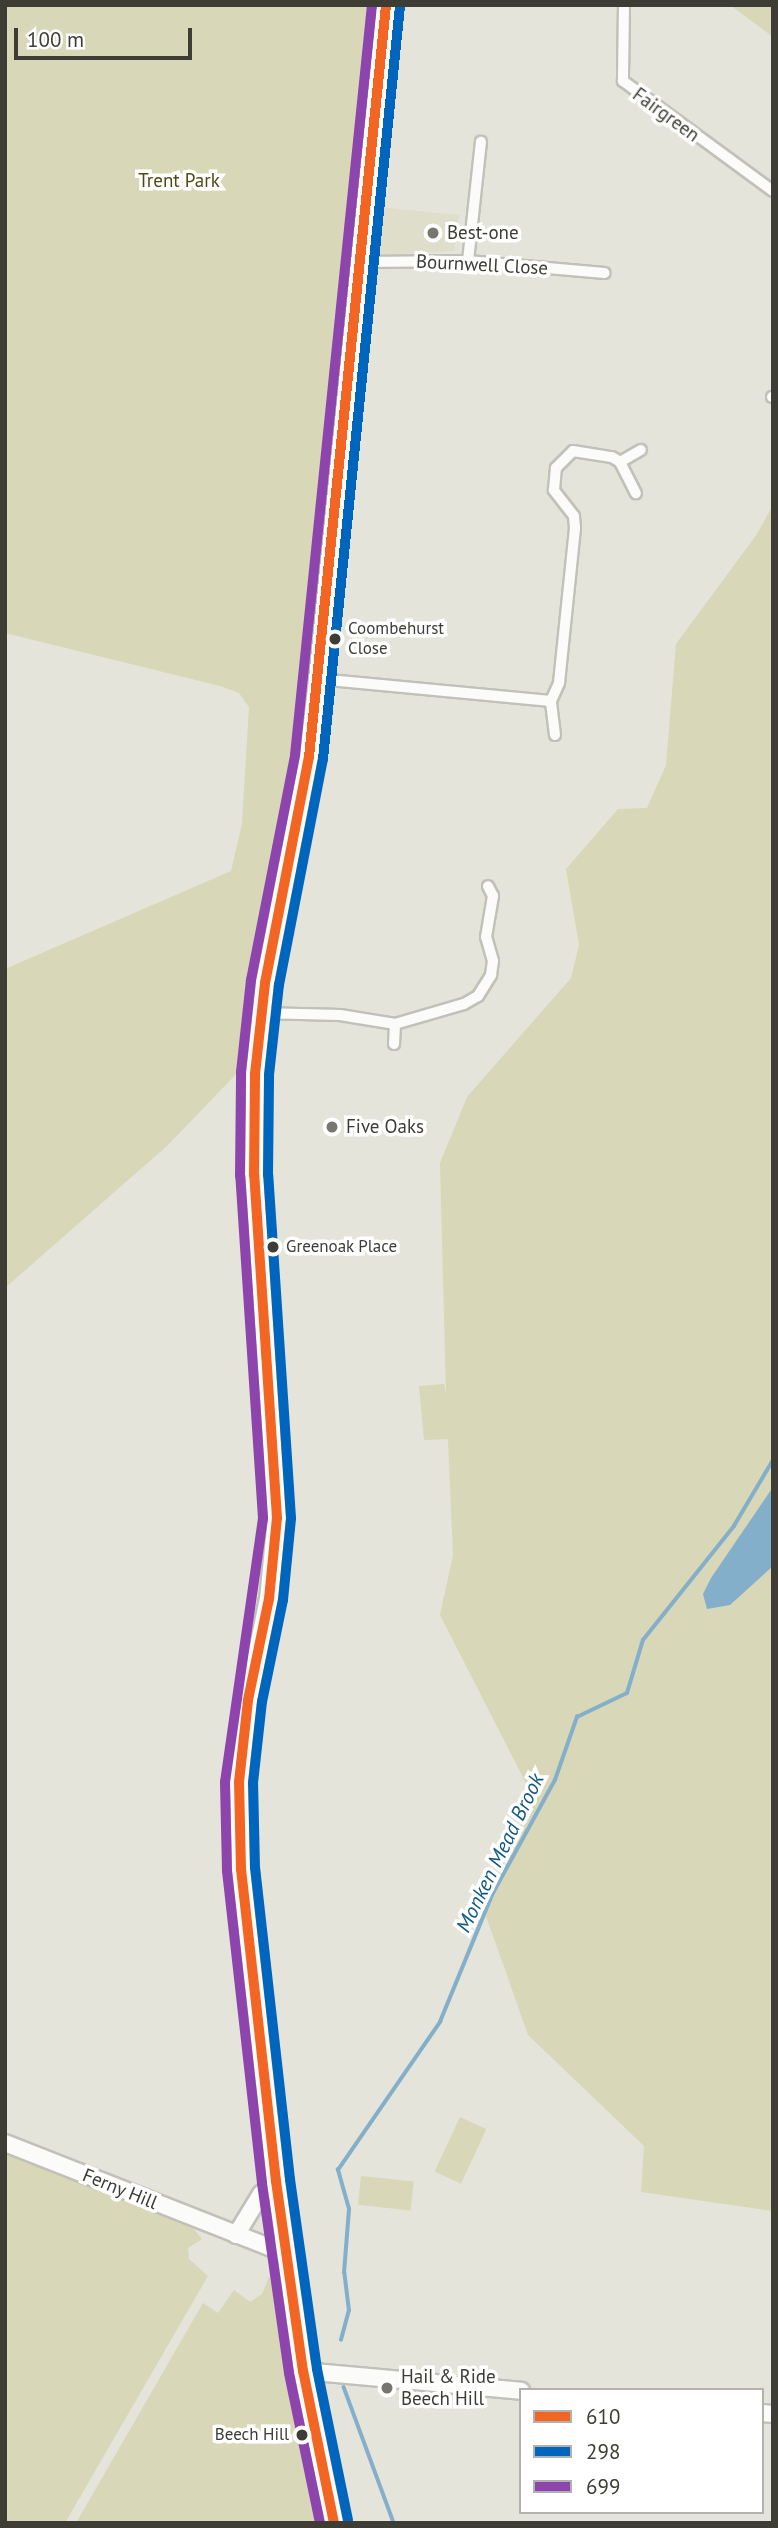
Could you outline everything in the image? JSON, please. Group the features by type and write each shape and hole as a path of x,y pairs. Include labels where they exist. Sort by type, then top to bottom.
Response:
{"main road":[{"path":"334,2523 303,2371 276,2181 239,1827 243,1739 269,1599 277,1518 254,1175 261,1013 309,757 386,5"}],"street":[{"name":"Fairgreen","path":"624,5 623,81 773,191"},
{"path":"468,261 481,142"},
{"name":"Bournwell Close","path":"360,262 468,261 604,273"},
{"path":"555,735 551,701 559,682 575,528 573,516 554,490 556,468 573,451 620,462 641,450"},
{"path":"620,462 636,493"},
{"path":"318,679 551,701"},
{"path":"261,1013 340,1015 395,1024 464,1004 487,985 494,961 486,937 493,896 488,887"},
{"path":"394,1044 395,1024"},
{"name":"Ferny Hill","path":"5,2143 287,2254"},
{"path":"236,2235 261,2194 276,2181"},
{"path":"303,2371 519,2391"}],"shaded area":[{"path":"378,207 459,215 454,251 373,255"}],"green space":[{"name":"Trent Park","path":"5,5 371,5 304,693 241,1069 168,1145 5,1288 5,969 231,871 242,824 249,707 239,693 220,686 5,633"},
{"path":"730,5 773,5 773,37"},
{"path":"773,505 773,2211 641,2192 644,2146 528,2035 486,1916 532,1795 440,1615 453,1555 448,1439 424,1440 419,1386 444,1384 446,1394 440,1163 467,1097 571,978 579,945 566,869 618,809 647,808 666,765 676,644 757,534"},
{"path":"460,2117 486,2129 461,2184 435,2171"},
{"path":"5,2153 193,2228 202,2239 188,2248 189,2259 208,2276 65,2523 5,2523"},
{"path":"361,2176 414,2182 411,2210 358,2205"},
{"path":"269,2277 279,2281 283,2353 320,2523 76,2523 203,2303 218,2313 234,2290 250,2302 262,2294"}],"water":[{"path":"773,1487 773,1566 730,1605 707,1609 703,1594 711,1578"}],"waterway":[{"name":"Monken Mead Brook","path":"341,2340 349,2311 344,2273 349,2209 338,2170 440,2022 492,1895 555,1780 577,1717 627,1693 643,1640 734,1526 773,1460"},
{"name":"Monken Mead Brook","path":"344,2387 394,2523"}],"transit line":[{"name":"699","path":"320,2523 289,2373 262,2183 227,1871 225,1782 263,1518 240,1176 241,1072 251,980 295,755 372,5"},
{"name":"610","path":"334,2523 303,2371 276,2181 241,1869 239,1782 248,1700 269,1599 277,1518 254,1175 255,1074 265,983 309,757 386,5"},
{"name":"298","path":"348,2520 317,2369 290,2179 255,1868 253,1783 262,1702 283,1600 291,1518 268,1175 269,1075 279,985 323,759 400,6"}],"place":[{"name":"Best-one","path":"433,233"},
{"name":"Coombehurst Close","path":"335,639"},
{"name":"Five Oaks","path":"332,1127"},
{"name":"Greenoak Place","path":"273,1247"},
{"name":"Hail & Ride Beech Hill","path":"387,2388"},
{"name":"Beech Hill","path":"302,2435"}]}
